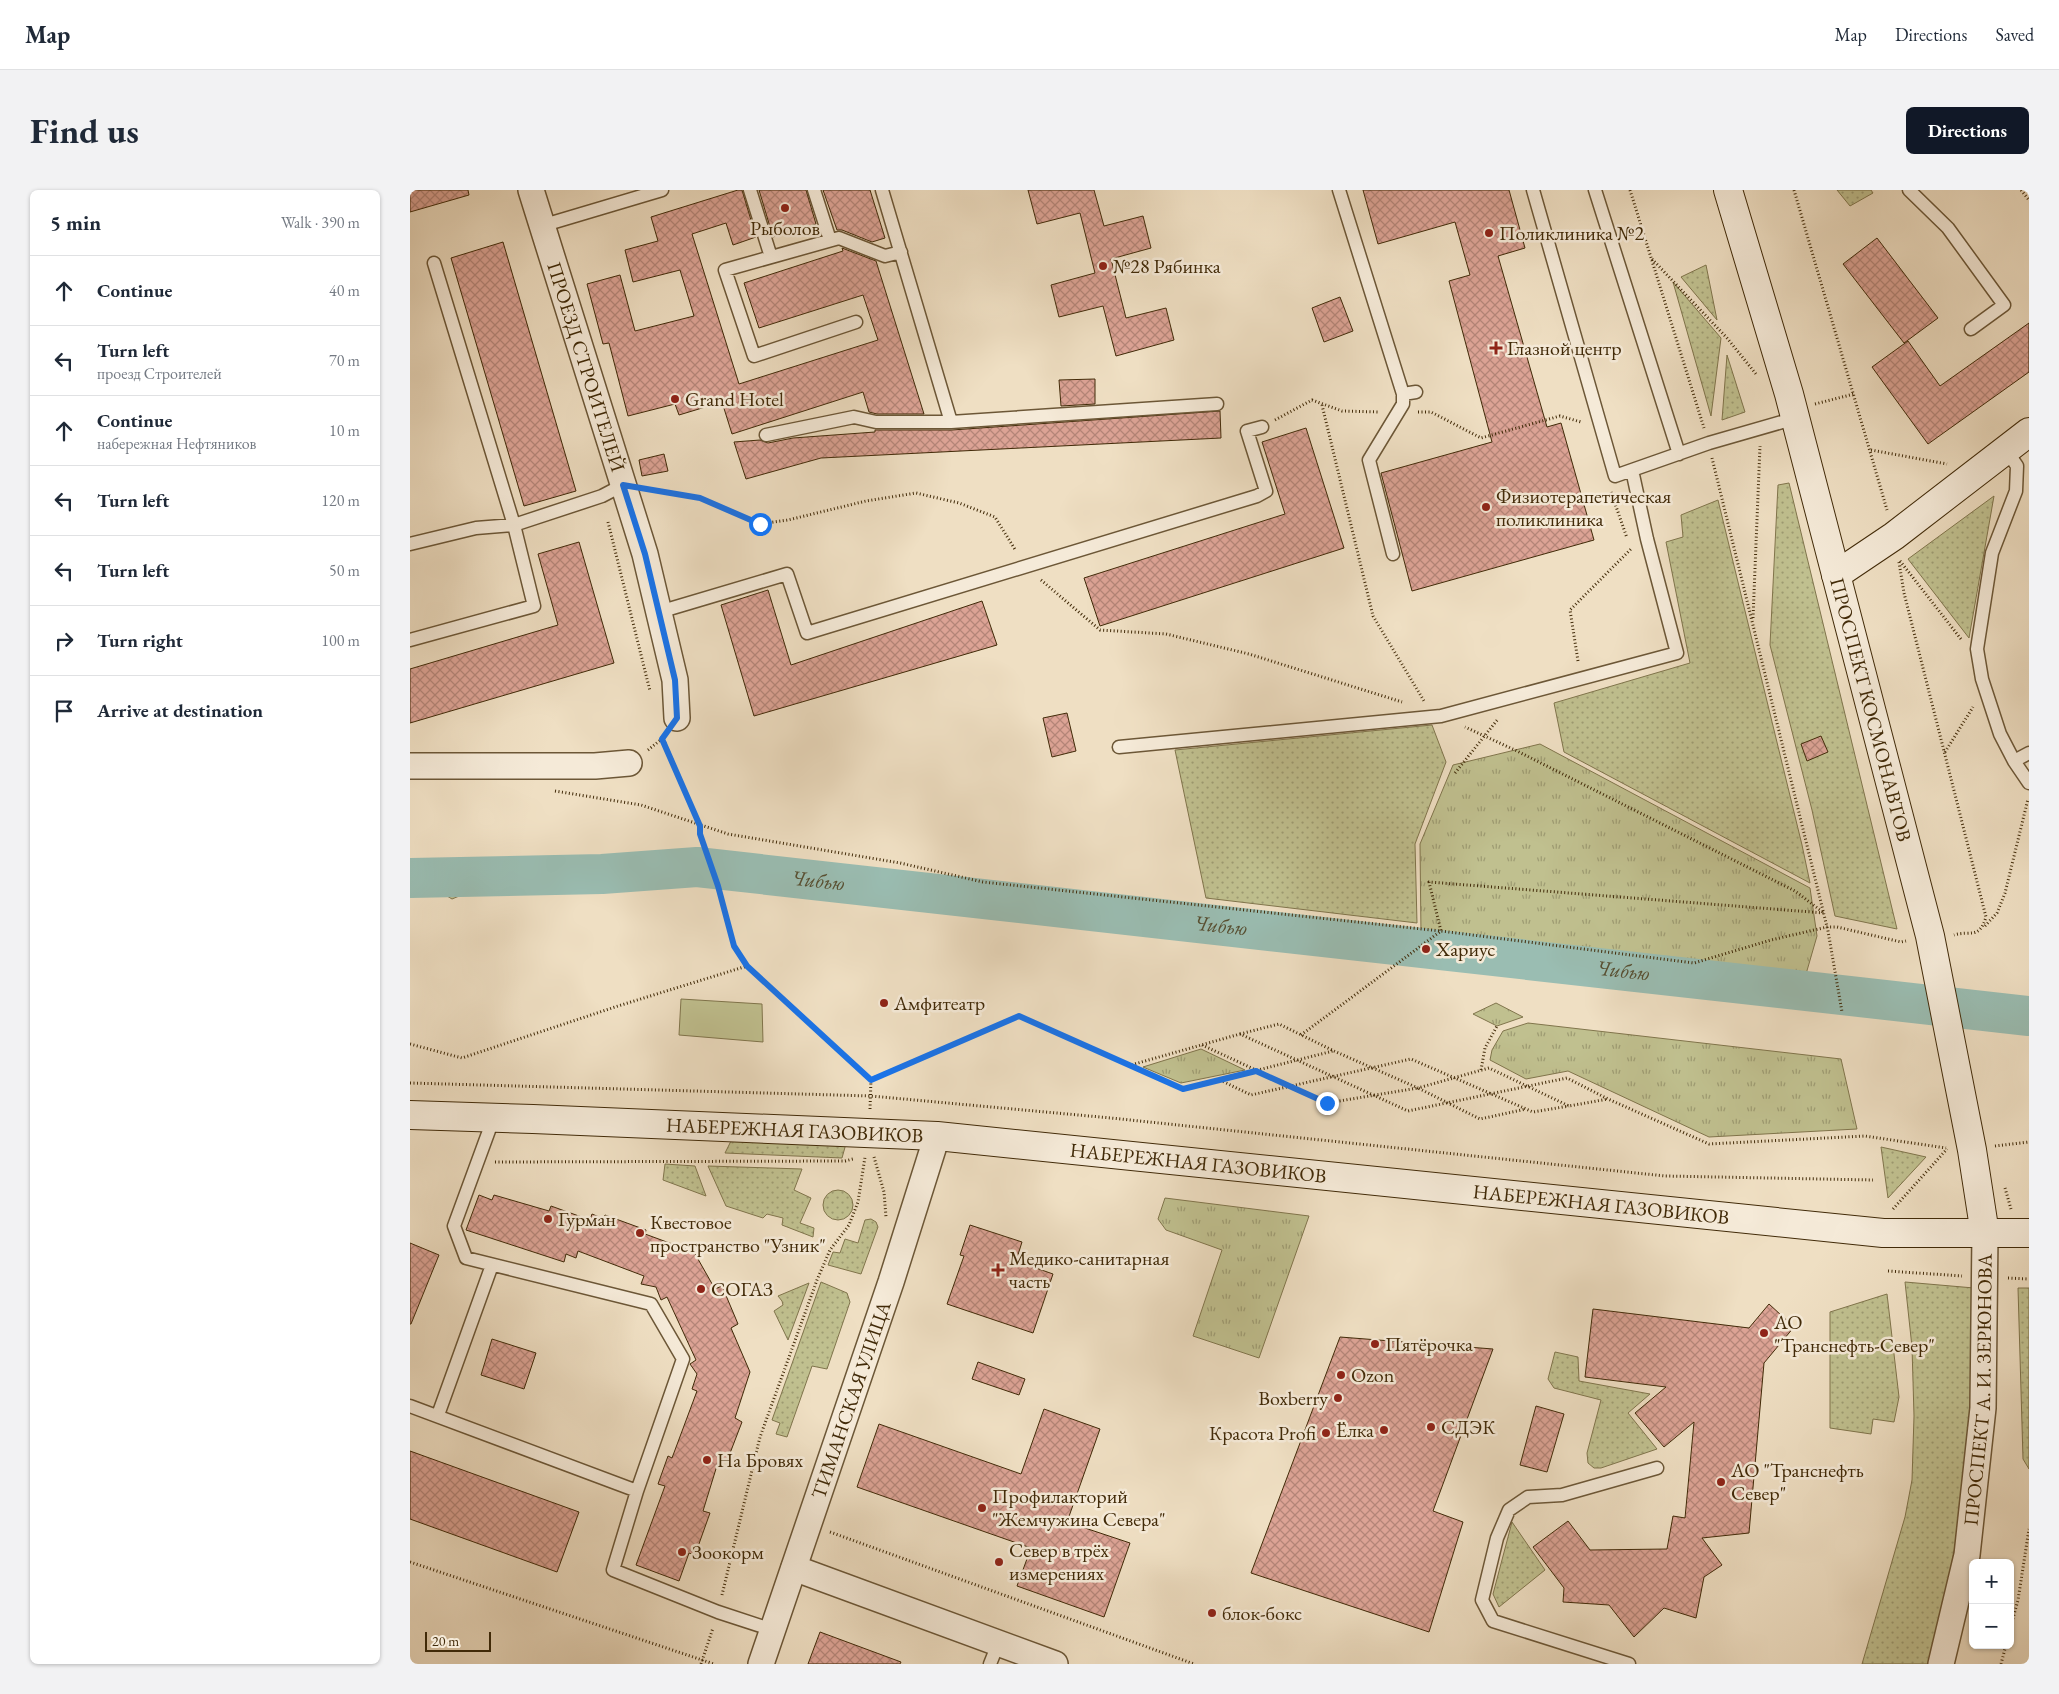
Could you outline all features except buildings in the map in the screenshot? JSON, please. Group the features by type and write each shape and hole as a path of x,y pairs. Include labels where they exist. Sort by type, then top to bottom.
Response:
{"main road":[{"name":"ПРОСПЕКТ КОСМОНАВТОВ","path":"1728,190 1796,418 1930,936 1943,945 1946,1022 1972,1151 1985,1234"},
{"path":"1836,575 1894,536 2029,432"},
{"name":"НАБЕРЕЖНАЯ ГАЗОВИКОВ","path":"410,1116 494,1117 937,1136 1883,1233 1985,1234 2021,1226"}],"street":[{"name":"ПРОЕЗД СТРОИТЕЛЕЙ","path":"531,190 612,491 645,554 675,680 668,724"},
{"path":"410,766 586,766 629,763"},
{"name":"ТИМАНСКАЯ УЛИЦА","path":"761,1664 891,1282 937,1136"},
{"name":"ПРОСПЕКТ А. И. ЗЕРЮНОВА","path":"1941,1664 1966,1555 1983,1408 1985,1234"},
{"path":"794,1568 994,1654 1055,1664"}],"lane":[{"path":"541,226 662,190"},
{"path":"750,190 771,257"},
{"path":"814,190 830,240"},
{"path":"882,190 951,422"},
{"path":"1339,190 1403,394 1403,404 1369,460 1393,554"},
{"path":"1533,190 1615,476 1709,443 1796,418"},
{"path":"1595,190 1679,454"},
{"path":"1910,190 1948,228 2004,305 1971,329"},
{"path":"856,322 754,356 725,270 839,238 885,256 901,252"},
{"path":"410,640 534,606 514,524 434,263"},
{"path":"1403,394 1416,392"},
{"path":"766,435 854,417 876,422 951,422 1216,404"},
{"path":"659,612 787,574 807,633 1257,496 1266,491 1247,431 1262,427"},
{"path":"2006,450 2017,466 2016,491 1992,553 1976,649 1982,679 2000,734 2014,761 2029,783"},
{"path":"1119,748 1436,713 1517,696 1677,653 1647,539 1632,470"},
{"path":"410,544 476,528 514,524 612,491"},
{"path":"2014,761 2029,753"},
{"path":"494,1117 454,1226 466,1258 651,1304 684,1359 637,1492 613,1570 718,1612 773,1630"},
{"path":"438,1415 492,1265"},
{"path":"410,1406 438,1415 637,1492"},
{"path":"1629,1664 1493,1621 1482,1600 1497,1538 1509,1510 1528,1497 1562,1495 1657,1468"}],"path":[{"path":"1630,190 1709,443 1828,929 1842,1012"},
{"path":"1794,190 1871,450 1894,536"},
{"path":"2021,190 2029,200"},
{"path":"1651,258 1727,338 1757,375"},
{"path":"1262,427 1312,400 1342,411 1431,412 1482,438 1560,416 1602,428"},
{"path":"1322,405 1373,616 1436,713"},
{"path":"1753,623 1760,438"},
{"path":"1871,450 1934,463 1952,464"},
{"path":"1578,668 1570,610 1631,550 1609,487"},
{"path":"651,692 612,491 700,498 760,524 788,520 866,501 916,493 959,503 995,516 1025,567 1100,630 1166,634 1249,654 1436,713 1795,891 1824,913"},
{"path":"1978,661 1898,558 1904,593 1986,917 1983,928"},
{"path":"1455,773 1517,696"},
{"path":"629,763 662,739 668,724"},
{"path":"668,724 662,739 700,826 700,834 718,886 734,946 747,966 871,1080 1019,1016 1183,1089 1334,1051"},
{"path":"548,790 641,805 728,834 900,864 984,882 1441,931 1694,964 1771,940 1837,927 1901,942"},
{"path":"1943,945 1954,934 1976,934 1997,913 2005,893 2015,844 2029,795"},
{"path":"1441,931 1429,882 1824,913"},
{"path":"1301,1035 1441,931"},
{"path":"410,1044 462,1058 618,1006 747,966"},
{"path":"1131,1065 1201,1044 1279,1024 1334,1051 1418,1088 1480,1120 1526,1108"},
{"path":"1481,1070 1485,1048 1497,1026"},
{"path":"1240,1034 1408,1111 1567,1078 1608,1099 1709,1144 1865,1136 1972,1151 1993,1146 2029,1142"},
{"path":"1201,1044 1327,1103 1418,1088 1490,1068 1569,1106"},
{"path":"1220,1080 1251,1095 1411,1059 1457,1077 1533,1112 1608,1099"},
{"path":"410,1083 871,1096 1666,1176 1873,1180"},
{"path":"868,1133 884,1192 887,1221"},
{"path":"1888,1215 1972,1151"},
{"path":"478,1162 845,1161 865,1155 858,1202 848,1225 830,1250 817,1280 760,1437 718,1612 701,1662"},
{"path":"2003,1182 2021,1226"},
{"path":"1888,1271 2029,1280"},
{"path":"809,1524 1194,1664"},
{"path":"2014,1614 2029,1528"},
{"path":"410,1562 701,1662 714,1664"},
{"path":"2000,1664 2005,1649"}],"green space":[{"path":"1837,190 1871,190 1873,193 1850,206"},
{"path":"1706,265 1717,320 1681,277"},
{"path":"1673,282 1721,338 1711,416"},
{"path":"1727,355 1745,412 1722,420"},
{"path":"1789,483 1897,929 1835,916 1812,810 1770,645 1778,485"},
{"path":"1994,496 1969,638 1908,559"},
{"path":"1718,500 1810,883 1564,752 1554,703 1690,663 1666,542 1683,537 1681,515"},
{"path":"1432,725 1446,762 1415,844 1417,923 1206,898 1175,750"},
{"path":"1540,744 1810,888 1817,936 1804,981 1525,950 1421,935 1420,844 1453,765"},
{"path":"458,879 483,886 452,899 434,888"},
{"path":"681,999 762,1004 763,1042 679,1035"},
{"path":"1496,1003 1523,1017 1497,1026 1473,1014"},
{"path":"1528,1023 1841,1059 1857,1129 1709,1137 1568,1071 1526,1079 1490,1060 1492,1050 1503,1031"},
{"path":"1201,1049 1245,1070 1181,1083 1143,1067"},
{"path":"733,1137 847,1140 842,1158 725,1153"},
{"path":"1881,1147 1926,1157 1888,1198"},
{"path":"665,1164 695,1166 706,1196 663,1180"},
{"path":"708,1166 802,1169 794,1190 811,1198 800,1223 814,1228 813,1237 782,1225 783,1218 767,1214 763,1218 726,1206"},
{"path":"838,1190 849,1194 853,1205 849,1216 838,1220 827,1216 823,1205 827,1194"},
{"path":"1165,1198 1309,1216 1259,1358 1193,1336 1222,1250 1166,1230 1158,1219"},
{"path":"871,1219 876,1222 878,1227 861,1274 828,1265 833,1252 840,1253 845,1239 858,1243 865,1220"},
{"path":"821,1282 847,1293 850,1302 827,1369 812,1366 787,1437 776,1434 780,1423 772,1420"},
{"path":"1905,1282 1974,1288 1973,1397 1956,1542 1931,1664 1862,1664 1905,1517 1912,1480 1914,1416 1912,1347"},
{"path":"809,1283 788,1340 774,1311 783,1305 778,1296"},
{"path":"2018,1288 2029,1288 2029,1469 2023,1459"},
{"path":"1887,1294 1899,1397 1894,1422 1873,1419 1871,1434 1830,1428 1830,1312"},
{"path":"1555,1352 1578,1357 1579,1381 1650,1394 1628,1413 1657,1449 1601,1468 1594,1468 1588,1463 1587,1453 1601,1400 1554,1388 1548,1379"},
{"path":"1512,1522 1545,1570 1499,1607 1493,1594"}],"waterway":[{"name":"Чибью","path":"410,878 602,874 697,867 2029,1016"}],"place":[{"name":"Рыболов","path":"785,208"},
{"name":"Поликлиника №2","path":"1489,233"},
{"name":"№28 Рябинка","path":"1103,266"},
{"name":"Глазной центр","path":"1496,348"},
{"name":"Grand Hotel","path":"675,399"},
{"name":"Физиотерапетическая поликлиника","path":"1486,507"},
{"name":"Хариус","path":"1426,949"},
{"name":"Амфитеатр","path":"884,1003"},
{"name":"Гурман","path":"548,1219"},
{"name":"Квестовое пространство \"Узник\"","path":"640,1233"},
{"name":"Медико-санитарная часть","path":"998,1270"},
{"name":"СОГАЗ","path":"701,1289"},
{"name":"АО \"Транснефть-Север\"","path":"1764,1333"},
{"name":"Пятёрочка","path":"1375,1344"},
{"name":"Ozon","path":"1341,1375"},
{"name":"Boxberry","path":"1338,1398"},
{"name":"СДЭК","path":"1431,1427"},
{"name":"Ёлка","path":"1384,1430"},
{"name":"Красота Profi","path":"1326,1433"},
{"name":"На Бровях","path":"707,1460"},
{"name":"АО \"Транснефть Север\"","path":"1721,1482"},
{"name":"Профилакторий \"Жемчужина Севера\"","path":"982,1508"},
{"name":"Зоокорм","path":"682,1552"},
{"name":"Север в трёх измерениях","path":"999,1562"},
{"name":"блок-бокс","path":"1212,1613"}],"route":[{"path":"760,524 700,498 623,485 645,554 675,680 677,718 662,739 700,826 700,834 718,886 734,946 747,966 871,1080 1019,1016 1183,1089 1256,1071 1327,1103"}]}
